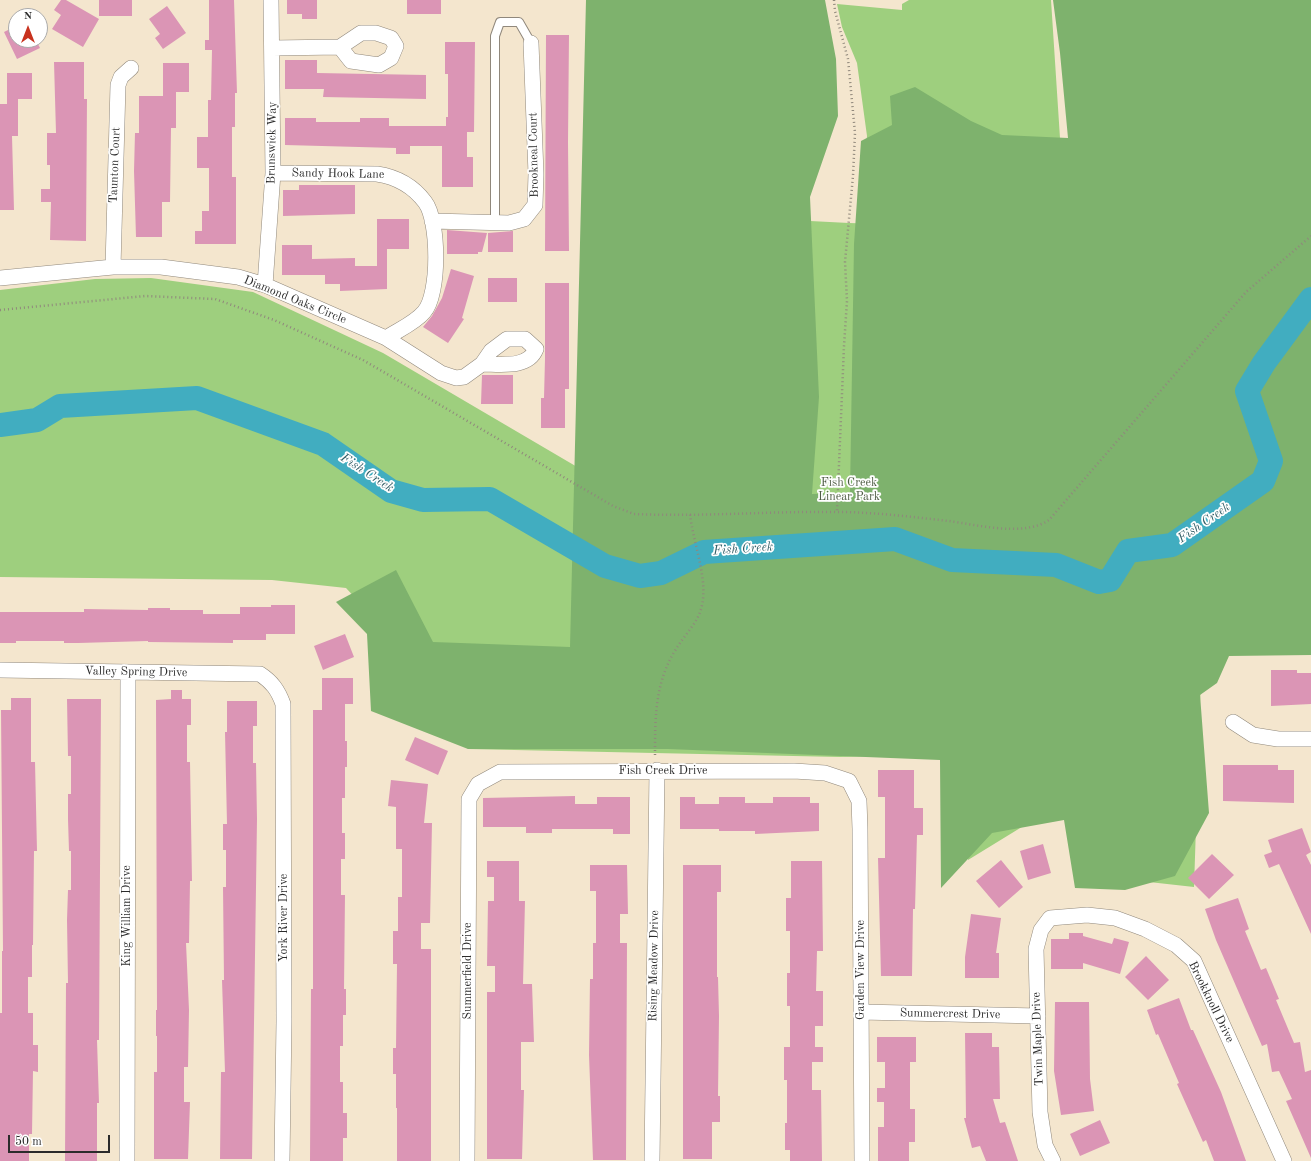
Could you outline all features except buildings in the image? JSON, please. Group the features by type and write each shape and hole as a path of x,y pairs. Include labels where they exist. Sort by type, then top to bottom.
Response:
{"street":[{"name":"Brunswick Way","path":"265,285 273,173 272,0"},
{"name":"Brookneal Court","path":"432,221 509,223 524,219 535,205 536,174 531,43"},
{"path":"272,48 340,47"},
{"name":"Taunton Court","path":"112,267 118,85 121,77 131,68"},
{"name":"Sandy Hook Lane","path":"273,173 377,174 391,176 410,186 426,203 432,216 436,278 434,292 425,312 386,338"},
{"name":"Diamond Oaks Circle","path":"0,278 112,267 161,267 238,277 265,285 386,338 442,373 456,378 464,377 482,364"},
{"name":"Valley Spring Drive","path":"0,670 260,674 270,680"},
{"name":"King William Drive","path":"127,1161 128,672"},
{"name":"York River Drive","path":"270,680 279,691 283,704 284,1021 282,1161"},
{"path":"1233,722 1253,735 1278,740 1311,740"},
{"name":"Fish Creek Drive","path":"478,784 500,772 657,770 794,771 825,773 849,781"},
{"name":"Rising Meadow Drive","path":"652,1161 657,770"},
{"name":"Garden View Drive","path":"849,781 859,801 862,1161"},
{"name":"Summerfield Drive","path":"467,1161 469,799 478,784"},
{"name":"Brookknoll Drive","path":"1050,918 1087,915 1115,918 1145,929 1176,945 1194,961 1284,1161"},
{"name":"Twin Maple Drive","path":"1050,918 1042,930 1036,949 1040,1112 1045,1145 1053,1161"},
{"name":"Summercrest Drive","path":"861,1012 1038,1016"}],"lane":[{"path":"494,222 495,36 500,22 519,22 531,43"}],"path":[{"path":"834,0 835,11 848,59 855,133 853,176 845,262 847,301 837,512"},
{"path":"0,310 145,296 214,299 274,320 363,360 613,506 634,514 837,512 891,514 1009,528 1031,528 1042,525 1049,520 1246,292 1311,236"},
{"path":"656,755 655,722 659,686 665,668 676,648 691,630 702,606 703,581 692,533 690,514"}],"green space":[{"name":"Fish Creek Linear Park","path":"586,0 825,0 836,59 838,116 810,197 819,397 812,494 850,493 854,244 861,141 892,125 890,96 915,87 971,121 1002,135 1068,138 1060,53 1053,0 1311,0 1311,655 1229,656 1217,683 1200,695 1209,813 1175,876 1125,890 1075,888 1064,820 992,833 941,888 940,760 668,749 468,749 371,711 367,634 336,602 396,570 433,642 570,647"},
{"path":"909,0 1051,0 1065,215 859,216 867,136 857,63 842,27 837,4 902,10 902,4"},
{"name":"Fish Creek Linear Park","path":"1311,0 1202,645 1194,887 1095,876 1087,787 968,860 973,754 840,757 468,749 385,630 346,588 272,580 0,577 0,290 95,279 151,278 253,292 383,353 584,471 732,217 849,223 1079,230"}],"waterway":[{"name":"Fish Creek","path":"0,425 37,420 60,406 197,398 323,444 391,491 423,500 490,499 605,566 640,576 661,573 704,552 895,539 952,560 1056,565 1099,582 1110,580 1128,551 1172,545 1263,481 1271,461 1247,391 1264,363 1311,299"}]}
